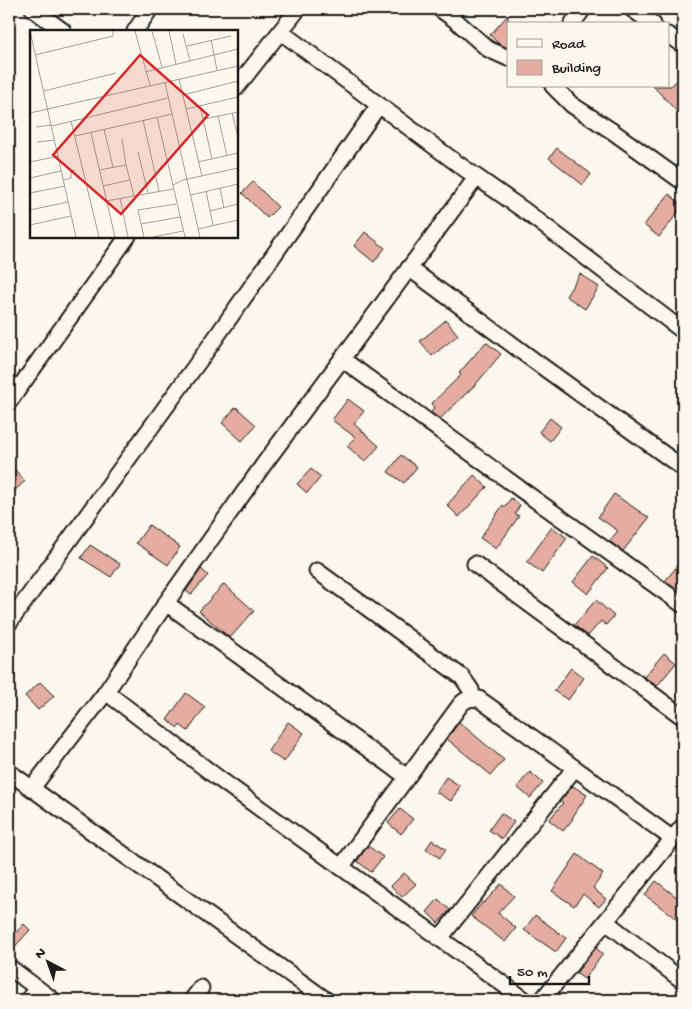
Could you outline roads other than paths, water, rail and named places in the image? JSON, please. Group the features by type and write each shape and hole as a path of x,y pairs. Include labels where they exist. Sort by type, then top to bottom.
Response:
{"street":[{"path":"32,9 62,30"},
{"path":"136,30 150,9"},
{"path":"238,86 298,9"},
{"path":"573,22 583,9"},
{"path":"632,9 650,22"},
{"path":"444,10 488,49 507,58"},
{"path":"281,32 476,178 525,211 683,331"},
{"path":"670,35 683,45"},
{"path":"555,88 572,105 683,182"},
{"path":"9,623 207,350 379,105"},
{"path":"32,788 106,692 264,464 476,178"},
{"path":"9,402 127,238"},
{"path":"409,268 683,468"},
{"path":"342,359 683,605"},
{"path":"476,564 683,717"},
{"path":"317,572 462,677 470,690 472,698"},
{"path":"166,603 407,778"},
{"path":"106,692 218,778 525,1000"},
{"path":"341,867 461,704 466,699 472,698 479,699 673,839"},
{"path":"440,938 574,768"},
{"path":"9,772 325,1000"},
{"path":"542,1000 683,826"},
{"path":"606,922 683,981"},
{"path":"9,967 53,1000"},
{"path":"28,1000 37,988"},
{"path":"192,1000 200,988"}]}
